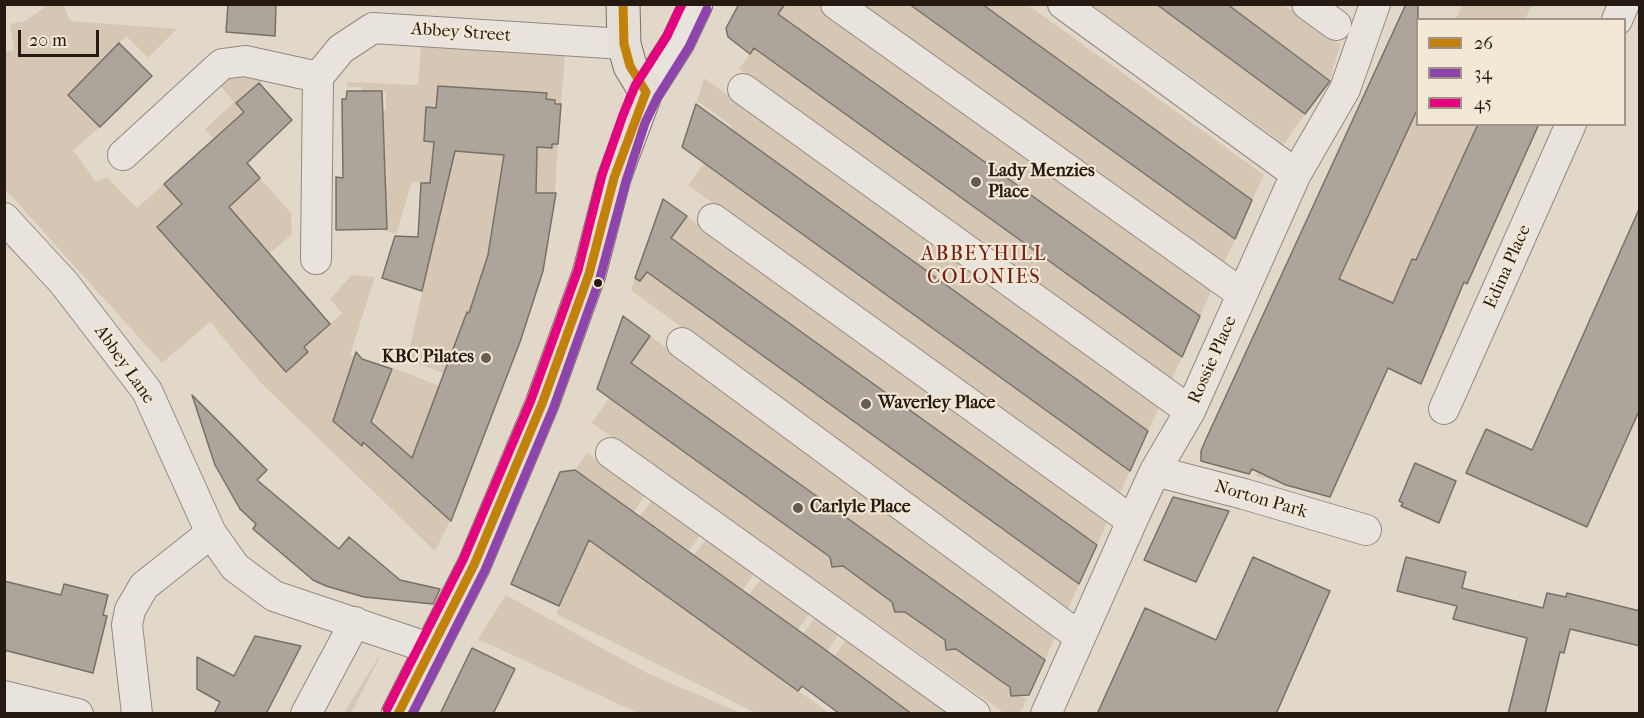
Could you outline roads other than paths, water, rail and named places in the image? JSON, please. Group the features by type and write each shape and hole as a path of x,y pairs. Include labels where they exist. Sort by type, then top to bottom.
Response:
{"main road":[{"path":"623,4 624,44 630,66 646,92"},
{"path":"398,714 474,564 542,404 589,274 614,178 646,92 678,42 696,4"}],"street":[{"path":"836,4 1242,294"},
{"path":"1063,4 1296,174"},
{"path":"1307,4 1336,26"},
{"name":"Rossie Place","path":"1046,714 1155,471 1190,411 1296,174 1345,89 1375,4"},
{"path":"1618,18 1624,4"},
{"name":"Abbey Street","path":"318,76 347,44 373,28 624,44"},
{"path":"123,155 211,71 225,63 245,61 318,76 316,259"},
{"path":"743,89 1190,411"},
{"name":"Edina Place","path":"1444,409 1570,126"},
{"name":"Abbey Lane","path":"4,218 64,283 147,392 211,533 235,567 262,589 295,604 432,649"},
{"path":"713,219 1132,521"},
{"path":"682,343 1080,637"},
{"path":"611,453 975,714"},
{"name":"Norton Park","path":"1155,471 1244,494 1366,530"},
{"path":"137,714 128,625 130,610 144,586 211,533"},
{"path":"306,714 355,622"},
{"path":"4,696 78,714"}],"place":[{"name":"Lady Menzies Place","path":"976,182"},
{"name":"KBC Pilates","path":"486,358"},
{"name":"Waverley Place","path":"866,404"},
{"name":"Carlyle Place","path":"798,508"}],"district":[{"name":"ABBEYHILL COLONIES","path":"984,266"}]}
